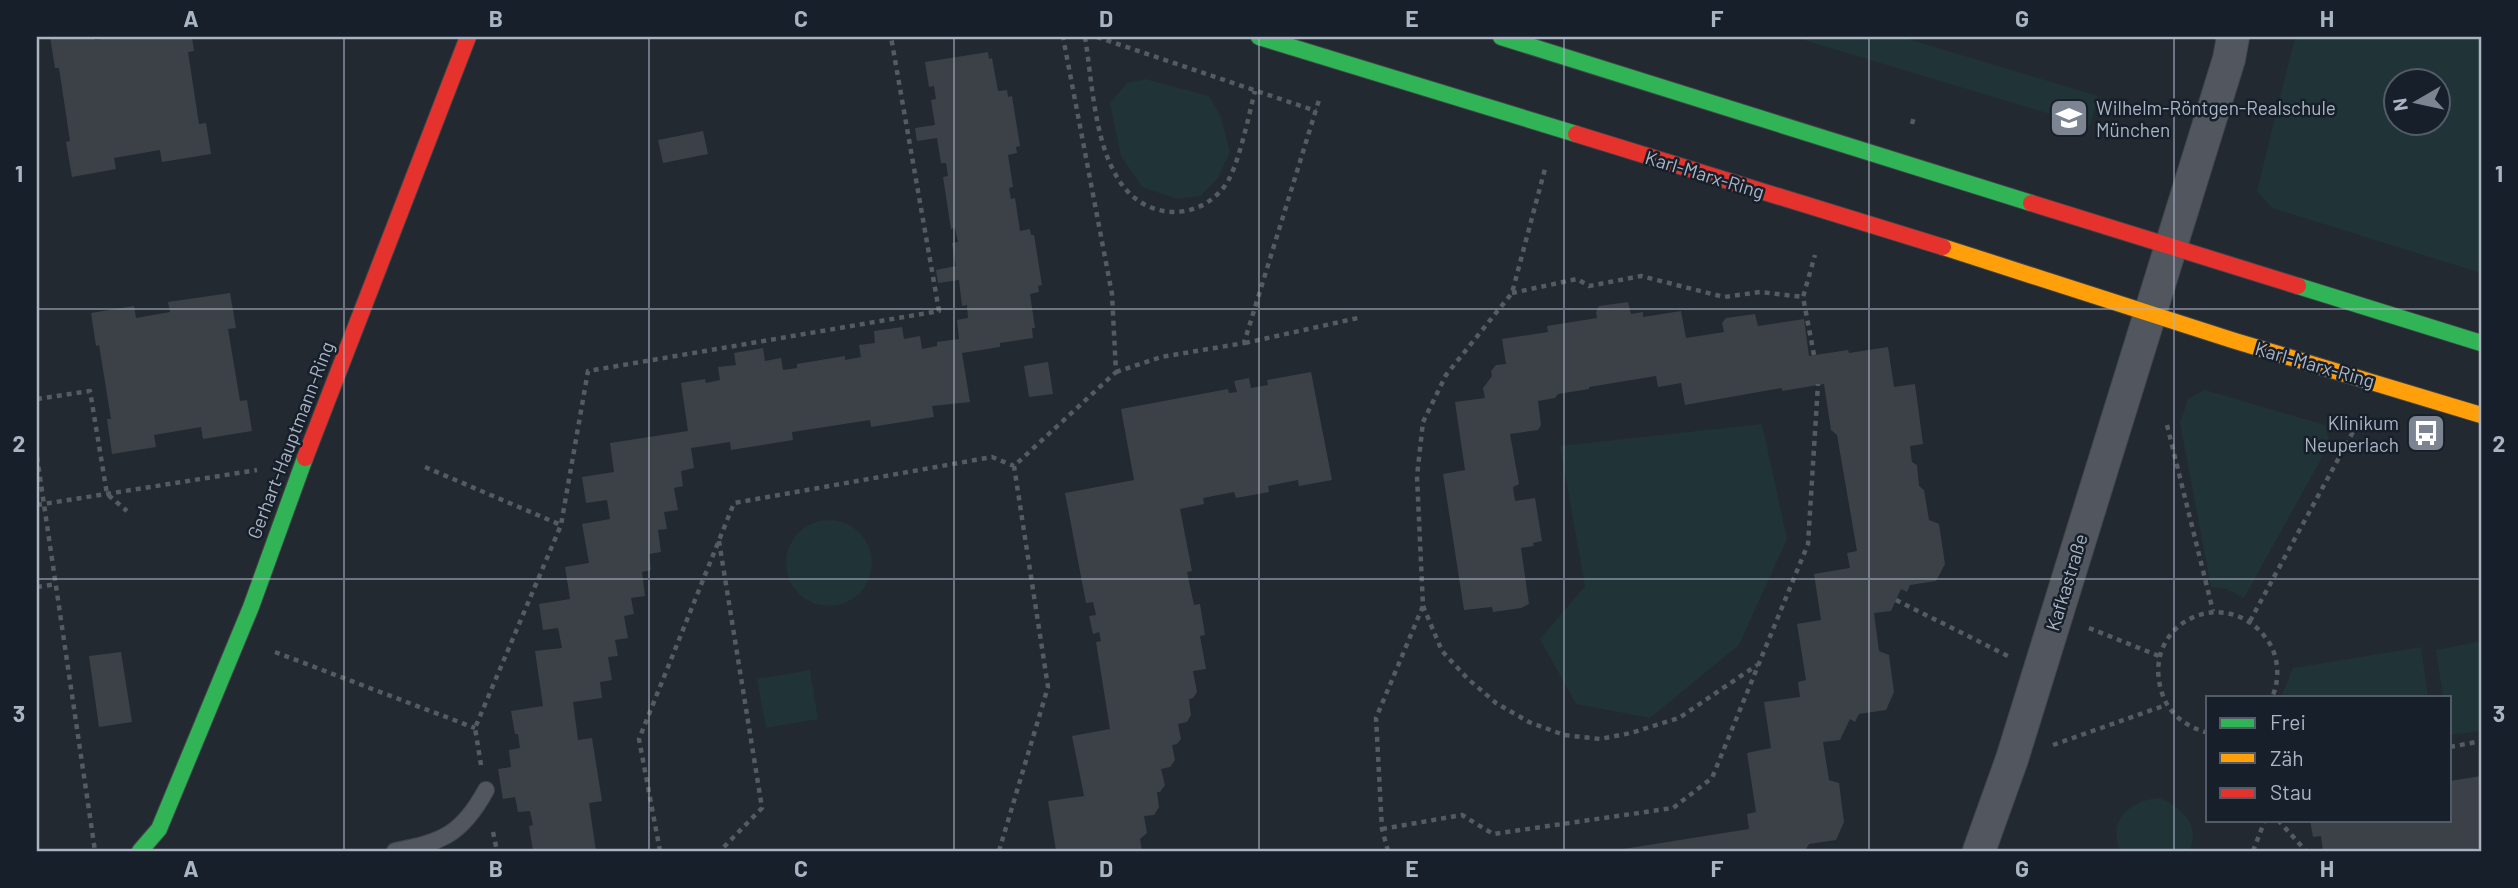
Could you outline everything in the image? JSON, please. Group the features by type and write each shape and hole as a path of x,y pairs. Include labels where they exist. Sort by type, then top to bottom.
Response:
{"main road":[{"name":"Gerhart-Hauptmann-Ring","path":"140,851 159,829 238,638 468,37"},
{"name":"Karl-Marx-Ring","path":"1259,37 2046,278 2232,340 2481,415"},
{"path":"1501,37 2481,343"}],"street":[{"path":"2150,313 2229,59 2233,37"},
{"name":"Kafkastraße","path":"1979,851 2012,759 2150,313"}],"lane":[{"path":"395,851 428,845 452,834 474,813 486,790"}],"path":[{"path":"497,851 475,728 561,525 588,370 939,311 891,37"},
{"path":"1063,37 1112,294 1116,372"},
{"path":"1085,37 1101,135 1117,177 1136,200 1166,213 1198,208 1224,187 1238,156 1255,91"},
{"path":"1097,37 1316,111"},
{"path":"1244,343 1319,100"},
{"path":"1912,124 1914,117"},
{"path":"1558,128 1512,293 1446,375 1423,422 1416,476 1423,606 1442,651 1467,678 1496,703 1529,722 1564,735 1600,739 1631,733 1679,718 1759,664"},
{"path":"1814,355 1803,298 1815,255"},
{"path":"1512,293 1577,279 1589,286 1641,276 1724,297 1760,292 1803,298"},
{"path":"1014,467 1116,372 1161,357 1244,343 1358,318"},
{"path":"2250,621 2359,422 2376,382"},
{"path":"1382,829 1462,815 1493,834 1673,808 1712,778 1808,544 1818,384"},
{"path":"37,399 89,391 107,494 127,511"},
{"path":"2167,425 2213,611"},
{"path":"37,457 95,851"},
{"path":"660,851 639,739 734,503 992,457 1014,467"},
{"path":"37,505 303,463"},
{"path":"425,467 561,525"},
{"path":"999,851 1048,687 1014,467"},
{"path":"719,539 762,808 720,851"},
{"path":"37,587 56,584"},
{"path":"1896,600 2038,671"},
{"path":"1388,851 1382,829 1376,718 1423,606"},
{"path":"2206,732 2183,722 2166,705 2157,677 2159,656 2172,632 2192,617 2213,611 2237,615 2250,621 2263,633 2272,646 2278,671 2272,696"},
{"path":"2055,615 2159,656"},
{"path":"238,638 475,728"},
{"path":"2012,759 2166,705"},
{"path":"2452,747 2481,741"},
{"path":"2253,851 2264,822"},
{"path":"2280,822 2306,851"}],"green space":[{"path":"1794,37 1901,37 2098,96 2090,126"},
{"path":"2295,37 2481,37 2481,273 2272,208 2257,191"},
{"path":"1145,79 1209,96 1221,117 1230,152 1218,178 1200,196 1177,199 1142,187 1121,156 1110,103 1127,83"},
{"path":"2205,390 2325,425 2330,443 2244,598 2226,589 2211,587 2180,423 2188,399"},
{"path":"1762,424 1787,539 1739,645 1650,718 1576,704 1540,639 1585,586 1560,446"},
{"path":"829,520 853,527 865,539 872,563 865,587 853,599 829,606 805,599 793,587 786,563 793,539 805,527"},
{"path":"2481,641 2481,731 2452,735 2452,696 2443,696 2436,650"},
{"path":"2421,647 2428,696 2281,696 2293,668"},
{"path":"810,670 818,719 766,728 757,679"},
{"path":"2160,798 2187,818 2193,833 2189,851 2120,851 2117,830 2124,813 2140,803"}],"building":[{"path":"50,37 95,37 95,40 115,37 192,37 194,51 188,52 199,124 206,123 211,154 162,162 160,150 114,158 116,169 72,177 66,142 70,141 59,68 55,68"},
{"path":"988,52 989,59 992,58 998,91 1007,90 1008,97 1012,96 1020,146 1016,147 1017,153 1008,155 1013,187 1009,188 1011,199 1015,198 1020,231 1030,229 1031,235 1034,235 1042,285 1038,286 1039,292 1030,294 1035,328 1032,328 1033,338 962,353 970,402 932,406 934,417 871,427 870,420 792,432 793,440 731,450 730,442 691,448 694,468 681,471 683,486 674,488 678,510 664,512 667,529 658,530 661,552 649,554 651,570 642,572 645,596 631,598 634,614 624,616 628,638 615,640 618,656 608,657 612,680 600,682 602,698 573,702 578,740 592,738 602,801 589,803 596,851 533,851 529,826 533,825 530,811 518,812 515,797 503,799 498,769 511,767 509,750 520,748 511,711 543,706 535,651 562,648 558,628 543,630 539,604 570,599 565,567 589,563 582,524 610,519 607,500 586,503 582,477 614,472 610,443 688,431 681,383 705,379 706,383 720,380 718,367 736,365 734,353 763,348 765,361 781,358 783,370 797,368 797,364 845,356 845,360 861,357 859,345 875,343 874,331 902,327 904,339 920,336 922,349 937,346 937,342 959,339 957,320 968,318 967,305 962,306 959,280 938,283 936,270 956,266 952,243 958,242 955,228 951,229 943,177 948,176 946,163 941,163 937,138 917,141 915,128 935,125 931,100 936,99 934,86 929,87 925,62"},
{"path":"703,131 708,154 663,163 658,140"},
{"path":"230,293 236,328 228,329 240,401 247,400 252,431 203,439 201,427 154,435 156,447 112,454 107,419 111,419 91,313 134,306 136,318 170,312 168,302"},
{"path":"1628,302 1631,314 1643,312 1643,317 1681,311 1686,338 1724,332 1722,323 1726,318 1755,314 1758,326 1804,319 1809,356 1888,347 1894,387 1915,384 1923,444 1910,446 1912,462 1917,465 1919,486 1924,490 1929,520 1939,524 1945,564 1936,581 1910,585 1907,592 1901,589 1891,611 1874,613 1879,651 1889,655 1894,692 1886,710 1859,714 1855,722 1850,719 1840,740 1823,742 1829,780 1839,783 1844,822 1836,840 1809,844 1805,851 1617,850 1749,829 1747,814 1756,812 1747,753 1771,748 1764,702 1800,697 1798,682 1806,680 1797,624 1821,620 1814,574 1850,568 1847,553 1857,551 1837,435 1831,430 1824,384 1782,391 1782,388 1685,405 1681,383 1658,387 1656,376 1589,387 1538,401 1541,425 1538,430 1510,434 1519,484 1513,487 1515,501 1535,498 1542,541 1533,543 1534,546 1521,548 1529,604 1521,608 1493,612 1492,607 1464,610 1443,474 1465,470 1455,402 1485,398 1483,388 1492,376 1491,371 1496,365 1506,364 1502,339 1548,332 1547,326 1597,318 1599,306"},
{"path":"1048,362 1053,394 1029,397 1024,366"},
{"path":"1311,372 1332,480 1299,486 1298,480 1268,486 1269,492 1236,498 1234,492 1203,498 1204,504 1180,509 1192,571 1187,572 1194,605 1200,604 1205,635 1200,636 1206,669 1193,671 1197,692 1189,699 1191,715 1187,722 1178,724 1181,739 1172,745 1175,760 1170,767 1161,769 1165,785 1157,792 1159,807 1154,815 1144,816 1147,833 1140,839 1142,851 1056,851 1048,801 1084,796 1072,736 1110,729 1096,642 1101,641 1099,632 1093,634 1089,616 1096,615 1093,602 1086,603 1065,493 1134,480 1121,409 1228,389 1229,393 1237,392 1234,381 1249,378 1251,388 1268,385 1267,380"},
{"path":"121,652 132,722 99,727 89,656"},
{"path":"2481,776 2481,848 2456,851 2323,851 2321,836 2313,837 2310,822 2452,822 2452,781"}],"traffic: fast":[{"path":"1259,37 1576,134"},
{"path":"1501,37 2031,203"},
{"path":"2298,286 2481,343"},
{"path":"140,851 159,829 251,607 305,458"}],"traffic: slow":[{"path":"1943,247 2232,340 2481,415"}],"traffic: jam":[{"path":"305,458 468,37"},
{"path":"1576,134 1943,247"},
{"path":"2031,203 2298,286"}],"place":[{"name":"Wilhelm-Röntgen-Realschule München","path":"2069,118"},
{"name":"Klinikum Neuperlach","path":"2426,433"}]}
